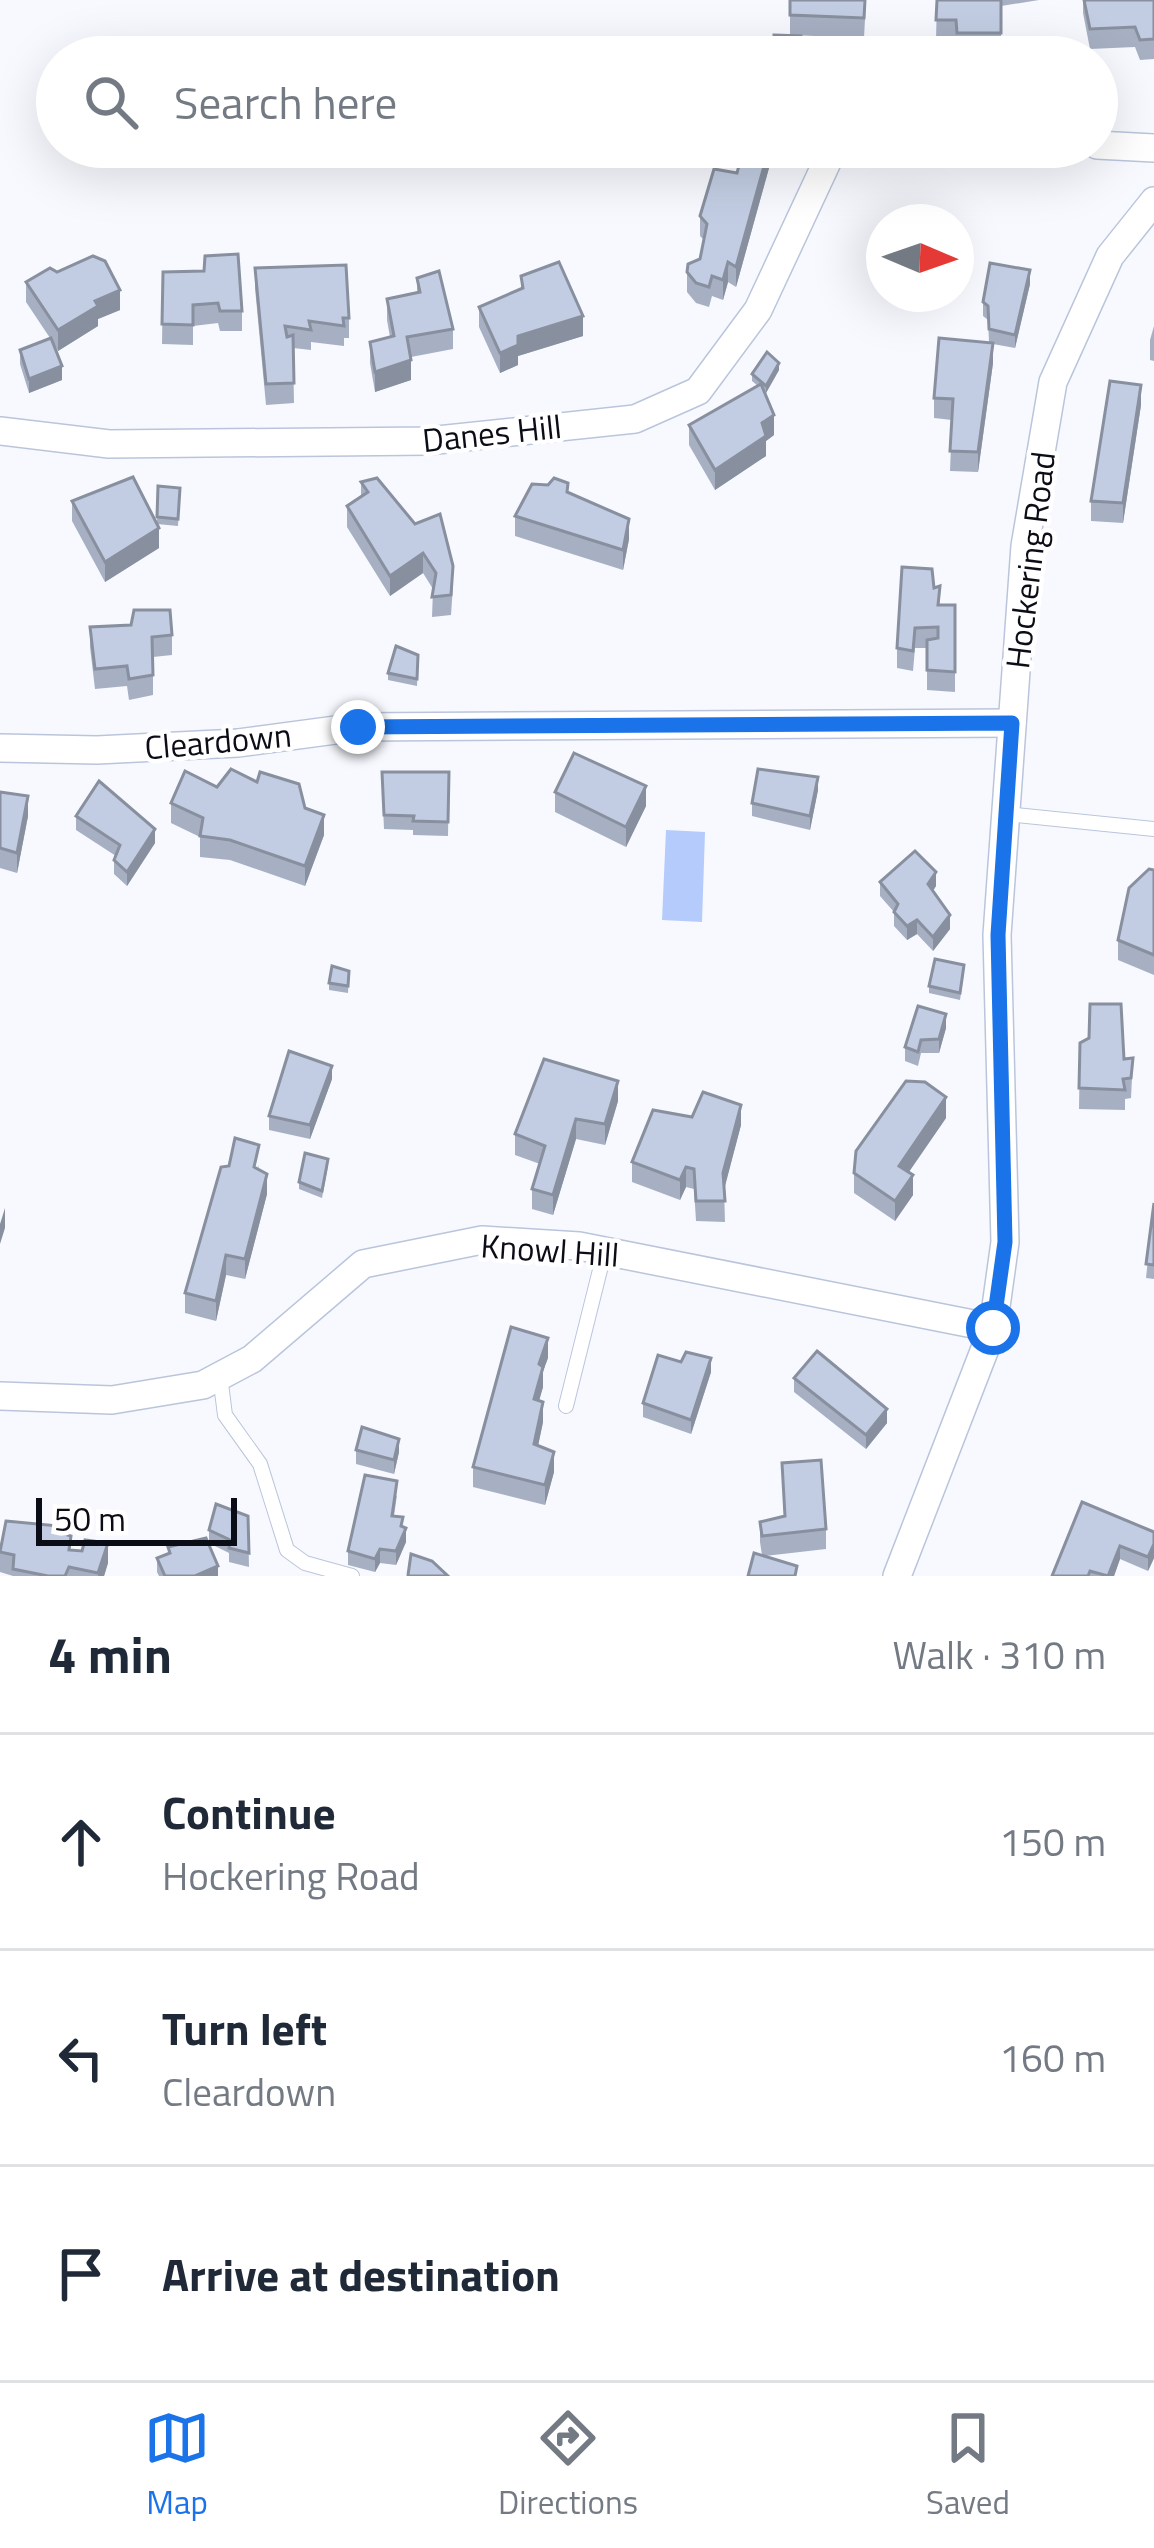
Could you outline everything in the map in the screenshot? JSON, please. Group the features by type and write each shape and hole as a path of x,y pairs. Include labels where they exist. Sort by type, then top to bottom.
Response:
{"street":[{"path":"1118,146 1154,148"},
{"name":"Danes Hill","path":"0,431 109,444 428,441 635,418 698,391 758,310 824,168"},
{"name":"Hockering Road","path":"897,1576 993,1328 1005,1242 998,935 1025,546 1053,382 1110,256 1154,201"},
{"name":"Cleardown","path":"0,748 97,751 238,743 358,727 1012,723"},
{"name":"Knowl Hill","path":"0,1396 112,1400 203,1385 252,1359 363,1264 482,1240 605,1250 993,1328"}],"lane":[{"path":"1006,814 1154,830"},
{"path":"566,1406 605,1250"},
{"path":"220,1376 225,1415 260,1464 287,1550 305,1564 352,1576"}],"shaded area":[{"path":"666,830 705,832 702,922 662,920"}],"building":[{"path":"790,0 865,0 864,18 790,15"},
{"path":"937,0 1001,0 1001,33 957,33 956,20 936,20"},
{"path":"1084,0 1154,0 1154,39 1140,40 1135,27 1090,29"},
{"path":"738,168 763,168 736,267 728,262 723,280 712,276 709,287 696,283 687,272 688,264 700,259 707,224 700,216 714,169 737,173"},
{"path":"238,254 242,311 220,311 218,303 193,305 193,325 162,324 163,272 204,271 205,256"},
{"path":"93,256 105,261 120,290 95,301 98,306 58,330 26,282 50,268 57,272"},
{"path":"559,262 583,316 518,336 518,345 500,353 479,307 523,288 521,276"},
{"path":"990,263 1030,270 1015,335 989,329 988,306 983,302"},
{"path":"346,265 349,318 343,318 344,326 309,321 311,330 285,326 287,337 293,335 294,383 266,384 255,268"},
{"path":"439,271 453,329 407,337 411,360 375,372 370,342 394,336 387,299 420,292 417,278"},
{"path":"51,338 62,366 29,379 20,350"},
{"path":"939,338 993,343 978,452 950,451 953,399 934,398"},
{"path":"767,352 779,363 766,386 752,374"},
{"path":"1110,381 1141,385 1123,503 1091,501"},
{"path":"761,384 774,415 762,423 766,436 715,470 689,425"},
{"path":"133,477 159,528 105,562 72,501"},
{"path":"377,478 415,524 440,514 453,566 451,595 432,597 436,573 423,553 390,576 347,506 368,492 361,482"},
{"path":"554,478 568,483 567,492 629,519 623,550 515,516 532,484 548,485"},
{"path":"158,486 180,488 178,519 157,517"},
{"path":"902,567 932,569 934,588 940,586 938,605 955,605 955,672 927,670 927,640 938,638 938,627 915,628 913,651 897,648"},
{"path":"134,610 170,610 172,635 152,637 153,675 129,679 127,666 95,669 90,627 131,625"},
{"path":"396,646 418,655 417,679 388,673"},
{"path":"574,753 646,786 626,827 555,792"},
{"path":"231,769 257,782 260,772 299,784 305,808 324,815 305,866 230,840 200,836 203,818 171,803 185,771 217,787"},
{"path":"758,769 818,777 810,816 752,803"},
{"path":"382,772 449,772 448,822 384,815"},
{"path":"99,781 155,829 127,872 114,860 120,845 76,816"},
{"path":"0,792 28,796 17,853 0,848"},
{"path":"915,851 936,872 928,884 950,915 933,937 917,920 907,926 894,912 898,904 880,882"},
{"path":"1149,869 1154,870 1154,955 1118,940 1129,888"},
{"path":"935,959 964,965 960,993 929,986"},
{"path":"332,966 349,971 348,986 329,983"},
{"path":"1090,1004 1121,1004 1124,1059 1133,1058 1131,1078 1123,1079 1125,1090 1079,1088 1080,1043 1089,1038"},
{"path":"918,1006 946,1014 939,1039 921,1040 918,1052 905,1047"},
{"path":"289,1051 332,1066 310,1125 269,1116"},
{"path":"544,1059 618,1081 605,1124 576,1119 553,1195 532,1189 545,1146 515,1134"},
{"path":"906,1081 925,1082 946,1097 899,1166 913,1175 895,1201 854,1173 856,1151"},
{"path":"703,1092 741,1105 723,1173 725,1201 696,1201 694,1169 686,1167 680,1180 632,1162 653,1110 692,1117"},
{"path":"235,1138 259,1145 254,1167 267,1174 245,1259 226,1255 216,1301 185,1293 221,1167 229,1166"},
{"path":"305,1153 328,1159 322,1191 299,1182"},
{"path":"1154,1203 1154,1265 1146,1264"},
{"path":"511,1327 548,1338 534,1399 543,1402 534,1444 554,1452 545,1485 473,1467"},
{"path":"817,1351 887,1409 866,1435 794,1378"},
{"path":"686,1352 711,1358 691,1420 643,1403 658,1355 681,1362"},
{"path":"362,1427 399,1439 394,1460 356,1450"},
{"path":"821,1460 826,1529 762,1536 760,1522 785,1516 782,1463"},
{"path":"365,1475 397,1481 392,1516 403,1517 401,1526 406,1528 396,1551 380,1549 375,1559 348,1551"},
{"path":"1082,1502 1154,1532 1148,1557 1120,1546 1108,1576 1090,1571 1088,1576 1052,1576"},
{"path":"216,1504 248,1516 249,1553 229,1548 230,1540 209,1530"},
{"path":"6,1521 59,1526 58,1532 71,1536 69,1550 82,1551 85,1540 108,1543 98,1573 69,1567 65,1576 48,1576 13,1569 14,1555 0,1552"},
{"path":"206,1538 218,1566 195,1576 165,1576 157,1558 170,1553 168,1547"},
{"path":"754,1553 797,1566 795,1576 748,1576"},
{"path":"411,1554 432,1561 448,1576 409,1576"}],"route":[{"path":"358,727 1012,723 998,935 1005,1242 993,1328"}]}
